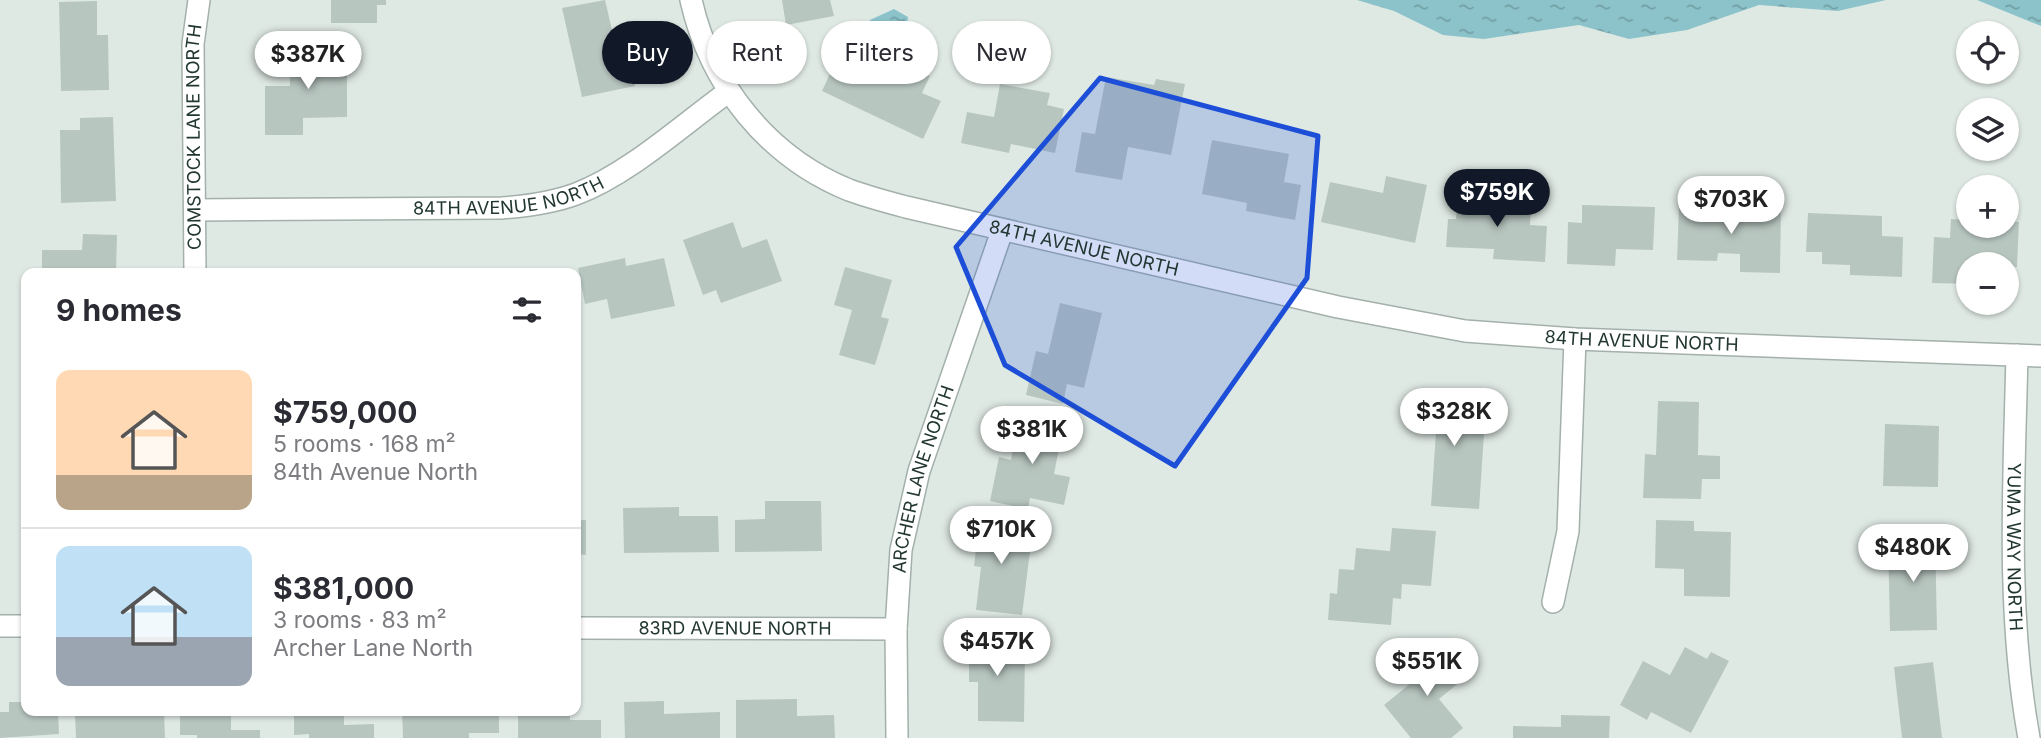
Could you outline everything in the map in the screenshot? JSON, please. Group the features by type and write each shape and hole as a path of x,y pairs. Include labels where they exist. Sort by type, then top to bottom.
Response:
{"street":[{"name":"COMSTOCK LANE NORTH","path":"195,268 193,44 199,0"},
{"path":"691,0 707,50 728,92"},
{"name":"84TH AVENUE NORTH","path":"195,210 502,208 542,205 577,194 613,175 728,92 761,132 803,165 849,189 906,208 1395,320 1465,331 1575,339 2041,356"},
{"name":"ARCHER LANE NORTH","path":"897,738 896,629 901,550 919,471 1002,231"},
{"path":"1553,602 1568,531 1575,339"},
{"name":"YUMA WAY NORTH","path":"2017,355 2014,523 2016,620 2029,738"},
{"path":"0,626 21,626"},
{"name":"83RD AVENUE NORTH","path":"581,628 896,629"}],"highlighted area":[{"path":"1100,78 1318,136 1307,278 1175,466 1005,365 956,247"}],"water":[{"path":"1357,0 1886,0 1838,11 1759,5 1687,30 1629,39 1579,25 1484,39 1443,35 1394,11"},
{"path":"1977,0 2041,0 2041,26"},
{"path":"894,9 908,17 908,21 870,20"}],"building":[{"path":"331,0 386,0 386,5 377,5 377,23 331,23"},
{"path":"605,0 610,21 602,21 602,84 635,86 582,97 562,8"},
{"path":"782,0 830,0 834,16 807,21 785,21"},
{"path":"97,1 97,35 108,35 109,90 61,91 59,2"},
{"path":"347,48 347,117 303,118 303,135 265,135 265,86 290,86 289,49"},
{"path":"1106,77 1154,85 1156,79 1185,84 1171,155 1128,147 1122,180 1075,172 1082,132 1095,134"},
{"path":"825,84 926,84 922,93 941,101 923,139 822,91"},
{"path":"1000,84 1050,93 1047,105 1064,109 1055,153 1011,144 1009,153 961,143 967,112 994,117"},
{"path":"113,117 116,201 61,203 60,130 80,130 80,118"},
{"path":"1212,140 1289,154 1284,182 1301,185 1295,220 1246,211 1247,203 1202,194"},
{"path":"1386,176 1427,185 1415,243 1321,222 1330,182 1383,193"},
{"path":"1458,195 1510,197 1509,202 1531,203 1530,225 1547,226 1545,262 1493,259 1494,249 1446,247 1448,219 1456,219"},
{"path":"1582,205 1655,207 1653,250 1616,249 1615,266 1567,264 1568,222 1582,223"},
{"path":"1679,205 1781,208 1780,273 1740,272 1740,254 1718,253 1717,261 1677,260"},
{"path":"1808,213 1882,216 1882,236 1903,237 1902,277 1850,275 1850,265 1822,264 1822,252 1806,252"},
{"path":"1951,219 1956,219 1956,238 2018,238 2018,252 1956,252 1956,284 1932,283 1934,237 1950,238"},
{"path":"733,222 742,248 767,239 782,281 721,303 716,290 703,295 683,240"},
{"path":"83,234 117,235 116,268 42,268 42,250 82,250"},
{"path":"625,258 626,266 664,258 675,306 611,319 607,299 585,304 581,268 578,268"},
{"path":"845,267 892,280 881,317 889,319 875,365 839,355 852,310 834,305"},
{"path":"1060,303 1102,313 1084,388 1067,384 1063,404 1026,395 1036,351 1048,354"},
{"path":"1407,395 1481,399 1480,418 1485,419 1479,509 1431,506 1437,418 1406,416"},
{"path":"1658,401 1699,402 1698,455 1720,456 1720,479 1702,479 1701,499 1643,498 1645,454 1656,455"},
{"path":"1020,413 1064,422 1054,474 1070,477 1064,505 1030,498 1028,509 990,501 999,457 1011,460"},
{"path":"1885,424 1939,426 1938,487 1883,486"},
{"path":"765,501 821,501 822,551 735,552 735,520 765,519"},
{"path":"679,507 679,516 718,516 719,552 624,553 623,508"},
{"path":"980,515 1018,519 1016,543 1031,544 1022,615 976,610 981,567 974,566"},
{"path":"581,520 586,520 586,555 581,554"},
{"path":"1656,520 1694,521 1694,531 1731,532 1730,597 1684,596 1684,569 1655,568"},
{"path":"1392,528 1436,531 1431,586 1402,584 1401,599 1393,598 1391,625 1328,620 1330,593 1337,594 1339,569 1354,570 1356,548 1390,551"},
{"path":"1935,537 1937,630 1890,631 1888,539"},
{"path":"969,633 1008,633 1007,650 1025,650 1024,722 978,721 978,682 969,682"},
{"path":"1431,643 1462,680 1439,699 1463,728 1451,738 1411,738 1384,705 1416,679 1404,665"},
{"path":"1685,647 1707,659 1711,652 1729,661 1691,733 1651,712 1647,720 1620,705 1643,661 1670,675"},
{"path":"1933,662 1942,738 1902,738 1894,667"},
{"path":"797,699 797,716 834,715 835,738 736,738 736,700"},
{"path":"664,701 664,714 720,712 720,738 625,738 624,702"},
{"path":"9,702 21,702 21,716 58,716 59,734 0,738 0,712 9,712"},
{"path":"1561,715 1610,716 1609,738 1513,738 1513,726 1561,727"},
{"path":"75,716 164,716 165,738 76,738"},
{"path":"180,716 231,716 231,730 260,730 260,738 197,738 197,735 180,735"},
{"path":"294,716 344,716 344,725 374,724 374,738 309,738 309,734 294,735"},
{"path":"402,716 499,716 499,733 469,733 469,738 403,738"},
{"path":"518,716 570,716 570,720 601,720 601,738 518,738"}]}
